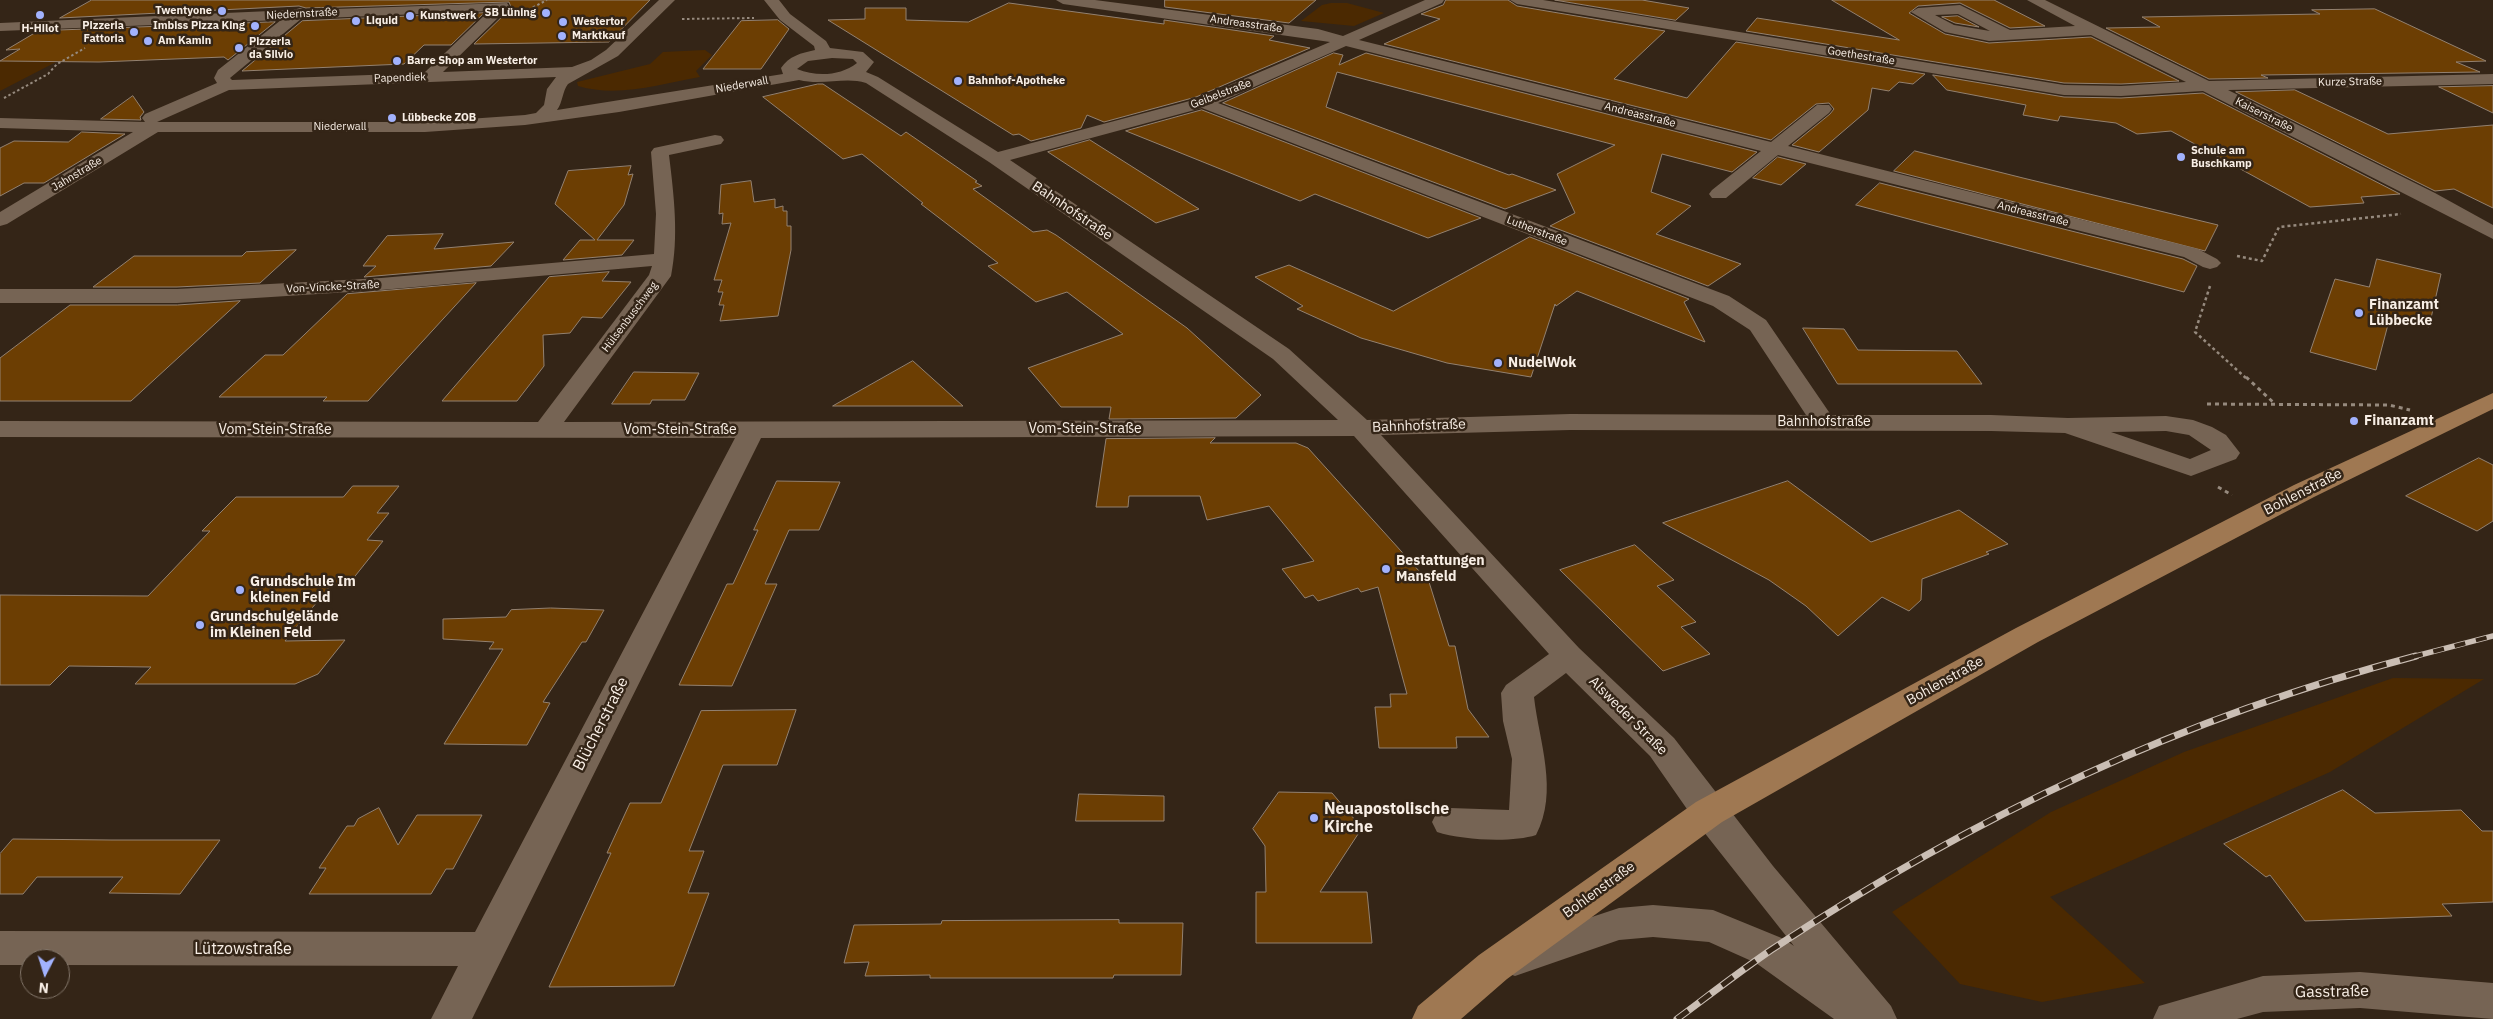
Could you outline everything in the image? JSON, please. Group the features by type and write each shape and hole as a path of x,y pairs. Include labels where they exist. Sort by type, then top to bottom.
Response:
{"main road":[{"name":"Bohlenstraße","path":"1432,1019 1492,967 1709,812 2027,636 2389,449 2452,421 2493,400"}],"street":[{"path":"228,85 222,78 224,74 298,15 311,0"},
{"path":"546,113 556,95 555,89 571,72 600,62 612,54 644,19 668,0"},
{"path":"770,0 785,17 821,44 823,53"},
{"name":"Andreasstraße","path":"1063,0 1318,34 2191,253 2210,263"},
{"name":"Geibelstraße","path":"995,158 1204,103 1348,41 1437,0"},
{"name":"Goethestraße","path":"1517,0 2064,90 2121,92 2206,86"},
{"name":"Kaiserstraße","path":"2034,0 2450,208 2493,233"},
{"name":"Niedernstraße","path":"0,27 502,6 429,77"},
{"path":"2008,35 1960,9 1918,12 1950,29 1988,36 2008,35 2094,30"},
{"path":"823,53 849,53 863,58 866,62 865,65 853,73 831,78 793,72 796,61 823,53"},
{"name":"Papendiek","path":"153,122 214,88 228,85 571,72"},
{"name":"Niederwall","path":"0,122 153,122 416,127 619,107 793,72"},
{"name":"Bahnhofstraße","path":"853,73 872,80 995,158 1281,354 1361,428 1570,422 1992,423 2068,426 2170,424 2193,428 2219,441 2227,453 2191,468 2068,426"},
{"name":"Kurze Straße","path":"2206,86 2493,79"},
{"name":"Lutherstraße","path":"1204,103 1721,301 1758,325 1822,422"},
{"path":"1719,194 1823,109"},
{"name":"Jahnstraße","path":"0,220 153,122"},
{"name":"Hülsenbuschweg","path":"545,430 660,276 665,259 666,202 660,152 715,140"},
{"name":"Von-Vincke-Straße","path":"0,296 177,296 381,284 665,259"},
{"name":"Vom-Stein-Straße","path":"0,429 752,430 1361,428"},
{"name":"Alsweder Straße","path":"1361,428 1568,656 1662,747 1709,812 1803,930 1878,1019"},
{"name":"Blücherstraße","path":"451,1019 752,430"},
{"path":"1450,822 1523,825 1528,803 1529,758 1520,721 1517,693 1568,656"},
{"path":"1492,967 1619,924 1653,921 1713,926 1770,951 1866,1019"},
{"name":"Lützowstraße","path":"0,948 486,949"},
{"name":"Gasstraße","path":"2173,1019 2263,994 2360,990 2493,1001"}],"path":[{"path":"644,19 785,17"},
{"path":"0,100 48,74 57,64 129,22"},
{"path":"2274,403 2195,332 2214,274 2210,263 2233,255 2262,261 2279,227 2450,208"},
{"path":"2206,404 2389,405 2452,421"},
{"path":"2191,468 2201,477 2263,513"}],"shaded area":[{"path":"1347,3 1384,13 1354,26 1301,21 1322,5"},
{"path":"705,50 712,55 696,71 700,77 639,89 608,91 578,86 577,82 650,64 663,52"},
{"path":"0,61 56,62 0,91"},
{"path":"2393,678 2484,679 2330,772 2050,897 2145,983 2042,1002 1960,984 1892,912 2051,812 2184,752"}],"building":[{"path":"92,0 650,0 609,42 474,44 509,10 511,7 509,2 306,8 299,6 60,18"},
{"path":"1165,0 1316,0 1289,23 1165,7"},
{"path":"1446,0 1508,0 1517,6 1665,31 1614,79 1687,98 1736,42 1925,74 1913,84 1899,82 1889,91 1872,88 1868,110 1819,152 1792,145 1830,114 1834,109 1829,103 1816,104 1771,140 1384,44 1440,19 1421,14 1443,5"},
{"path":"1555,0 1642,0 1689,8 1676,20"},
{"path":"1832,0 1994,0 2045,26 2010,28 1960,3 1918,6 1909,13 1945,34 1989,43 2091,37 2179,81 2121,84 2064,83 1746,31 1757,18 1899,40"},
{"path":"1009,3 1164,24 1164,20 1274,36 1269,40 1310,48 1196,97 1104,122 1087,115 1081,128 1031,141 1019,134 1013,135 828,20 865,19 865,8 906,8 906,20 968,22"},
{"path":"2375,9 2486,61 2456,62 2480,72 2261,75 2268,78 2209,79 2106,28 2160,27 2142,17 2320,14 2312,10"},
{"path":"484,13 451,45 424,45 404,64 242,71 302,21"},
{"path":"1958,16 1979,27 1955,23 1942,17"},
{"path":"778,20 789,29 761,69 703,69 741,21"},
{"path":"275,22 228,60 224,57 99,62 0,61 20,49 6,50 38,31"},
{"path":"1334,53 1343,55 1339,65 1366,53 1757,152 1732,172 1662,154 1651,192 1691,206 1656,234 1741,264 1708,286 1550,226 1575,213 1557,174 1615,145 1337,72 1326,107 1509,175 1512,174 1556,190 1505,209 1223,103"},
{"path":"1933,75 2064,97 2121,98 2203,93 2400,194 2361,197 2364,203 2310,207 2171,131 2137,134 2116,123 2060,116 2058,121 2023,115 2026,105 1947,90"},
{"path":"823,84 901,136 906,132 977,181 975,182 982,186 973,189 1033,232 1047,230 1056,235 1187,328 1261,395 1236,418 1109,419 1111,407 1061,407 1028,368 1123,334 1067,292 1036,302 988,266 998,263 921,204 923,203 862,154 843,159 763,97"},
{"path":"2493,86 2493,113 2439,87"},
{"path":"2295,90 2388,134 2493,125 2493,208 2454,189 2435,191 2236,92"},
{"path":"133,96 144,112 140,117 141,120 101,119"},
{"path":"1202,110 1481,218 1428,238 1315,194 1300,201 1126,131"},
{"path":"82,132 125,134 44,183 24,183 0,196 0,148 14,141 68,142"},
{"path":"1090,140 1199,209 1156,223 1048,152"},
{"path":"1915,151 2218,225 2205,251 1894,171"},
{"path":"1778,157 1806,164 1781,185 1753,178"},
{"path":"631,166 628,175 633,174 624,205 597,240 634,240 622,255 563,260 580,240 595,240 555,204 568,171"},
{"path":"751,181 754,202 775,199 775,208 783,206 783,211 787,211 787,226 791,226 791,250 778,316 720,321 724,305 719,305 723,292 718,292 722,280 714,280 731,223 722,224 723,213 719,214 721,185"},
{"path":"1880,183 2183,259 2197,266 2184,292 1856,205"},
{"path":"443,234 434,249 514,242 491,266 364,277 376,266 363,266 387,236"},
{"path":"1530,237 1689,299 1684,302 1705,342 1577,291 1556,306 1555,304 1531,377 1447,363 1361,338 1297,309 1303,306 1255,277 1289,265 1393,311"},
{"path":"296,250 260,283 177,287 93,287 134,256 242,256 246,252"},
{"path":"2377,259 2441,274 2429,327 2390,317 2376,370 2310,352 2335,279 2369,287"},
{"path":"609,272 602,281 631,282 602,318 582,317 570,333 543,335 544,366 517,401 442,401 549,277"},
{"path":"476,283 368,401 323,401 327,397 219,397 265,355 283,355 347,294"},
{"path":"240,301 131,401 0,401 0,358 70,305 177,305"},
{"path":"1803,328 1844,329 1858,350 1957,351 1982,384 1838,384"},
{"path":"913,361 963,406 833,406"},
{"path":"634,372 699,373 685,400 652,400 650,404 612,404"},
{"path":"1215,438 1210,443 1296,443 1308,448 1429,582 1449,646 1455,646 1468,709 1489,737 1456,737 1457,748 1379,748 1375,707 1391,707 1390,694 1407,694 1378,587 1361,592 1358,588 1318,601 1313,595 1305,598 1282,569 1314,561 1269,506 1207,520 1200,496 1129,496 1128,507 1096,507 1106,439"},
{"path":"2479,458 2493,465 2493,521 2477,531 2406,496"},
{"path":"777,481 840,482 819,530 789,530 765,584 777,584 732,686 679,685 727,584 733,584 758,530 754,530"},
{"path":"1788,481 1871,542 1959,510 2008,544 1986,552 1989,554 1922,579 1921,600 1909,611 1882,597 1838,636 1806,606 1769,580 1663,523"},
{"name":"Grundschule Im kleinen Feld","path":"353,486 399,486 377,513 389,513 367,540 383,541 348,585 331,585 285,641 345,640 318,674 295,684 135,684 151,667 69,666 50,685 0,685 0,595 148,596 210,531 202,531 236,497 343,497"},
{"path":"1635,545 1674,580 1657,586 1696,622 1681,627 1710,654 1663,671 1560,570"},
{"path":"551,608 604,610 586,642 582,642 543,702 550,703 527,745 444,744 503,649 489,649 494,642 443,639 443,619 506,617 511,610"},
{"path":"796,710 777,765 723,765 689,851 704,851 688,893 709,893 674,986 549,987 611,853 607,853 630,803 661,803 701,711"},
{"path":"2343,790 2375,813 2461,810 2482,831 2493,831 2493,902 2442,904 2452,916 2305,921 2270,875 2266,877 2224,844"},
{"path":"1279,792 1332,793 1362,828 1320,892 1367,892 1372,943 1256,943 1256,892 1266,892 1265,846 1253,829"},
{"path":"1079,794 1164,796 1164,821 1076,821"},
{"path":"379,808 398,845 417,815 482,815 453,869 446,869 431,894 309,894 326,868 319,868 347,826 354,826 358,819"},
{"path":"13,839 220,840 180,894 109,893 123,877 37,877 23,894 0,894 0,854"},
{"path":"1119,920 1119,923 1183,923 1181,975 1114,975 1113,978 930,978 930,975 865,976 869,962 844,963 854,925 941,924 942,921"}],"railway":[{"path":"2412,657 2493,636"},
{"path":"1677,1019 1771,950 1847,902 1924,857 2002,815 2082,776 2163,741 2245,709 2330,681 2416,656"}],"place":[{"name":"Twentyone","path":"222,11"},
{"name":"SB Lüning","path":"546,13"},
{"name":"H-Hilot","path":"40,15"},
{"name":"Kunstwerk","path":"410,16"},
{"name":"Liquid","path":"356,21"},
{"name":"Westertor","path":"563,22"},
{"name":"Imbiss Pizza King","path":"255,26"},
{"name":"Pizzeria Fattoria","path":"134,32"},
{"name":"Marktkauf","path":"562,36"},
{"name":"Am Kamin","path":"148,41"},
{"name":"Pizzeria da Silvio","path":"239,48"},
{"name":"Barre Shop am Westertor","path":"397,61"},
{"name":"Bahnhof-Apotheke","path":"958,81"},
{"name":"Lübbecke ZOB","path":"392,118"},
{"name":"Schule am Buschkamp","path":"2181,157"},
{"name":"Finanzamt Lübbecke","path":"2359,313"},
{"name":"NudelWok","path":"1498,363"},
{"name":"Finanzamt","path":"2354,421"},
{"name":"Bestattungen Mansfeld","path":"1386,569"},
{"name":"Grundschule Im kleinen Feld","path":"240,590"},
{"name":"Grundschulgelände im Kleinen Feld","path":"200,625"},
{"name":"Neuapostolische Kirche","path":"1314,818"}]}
